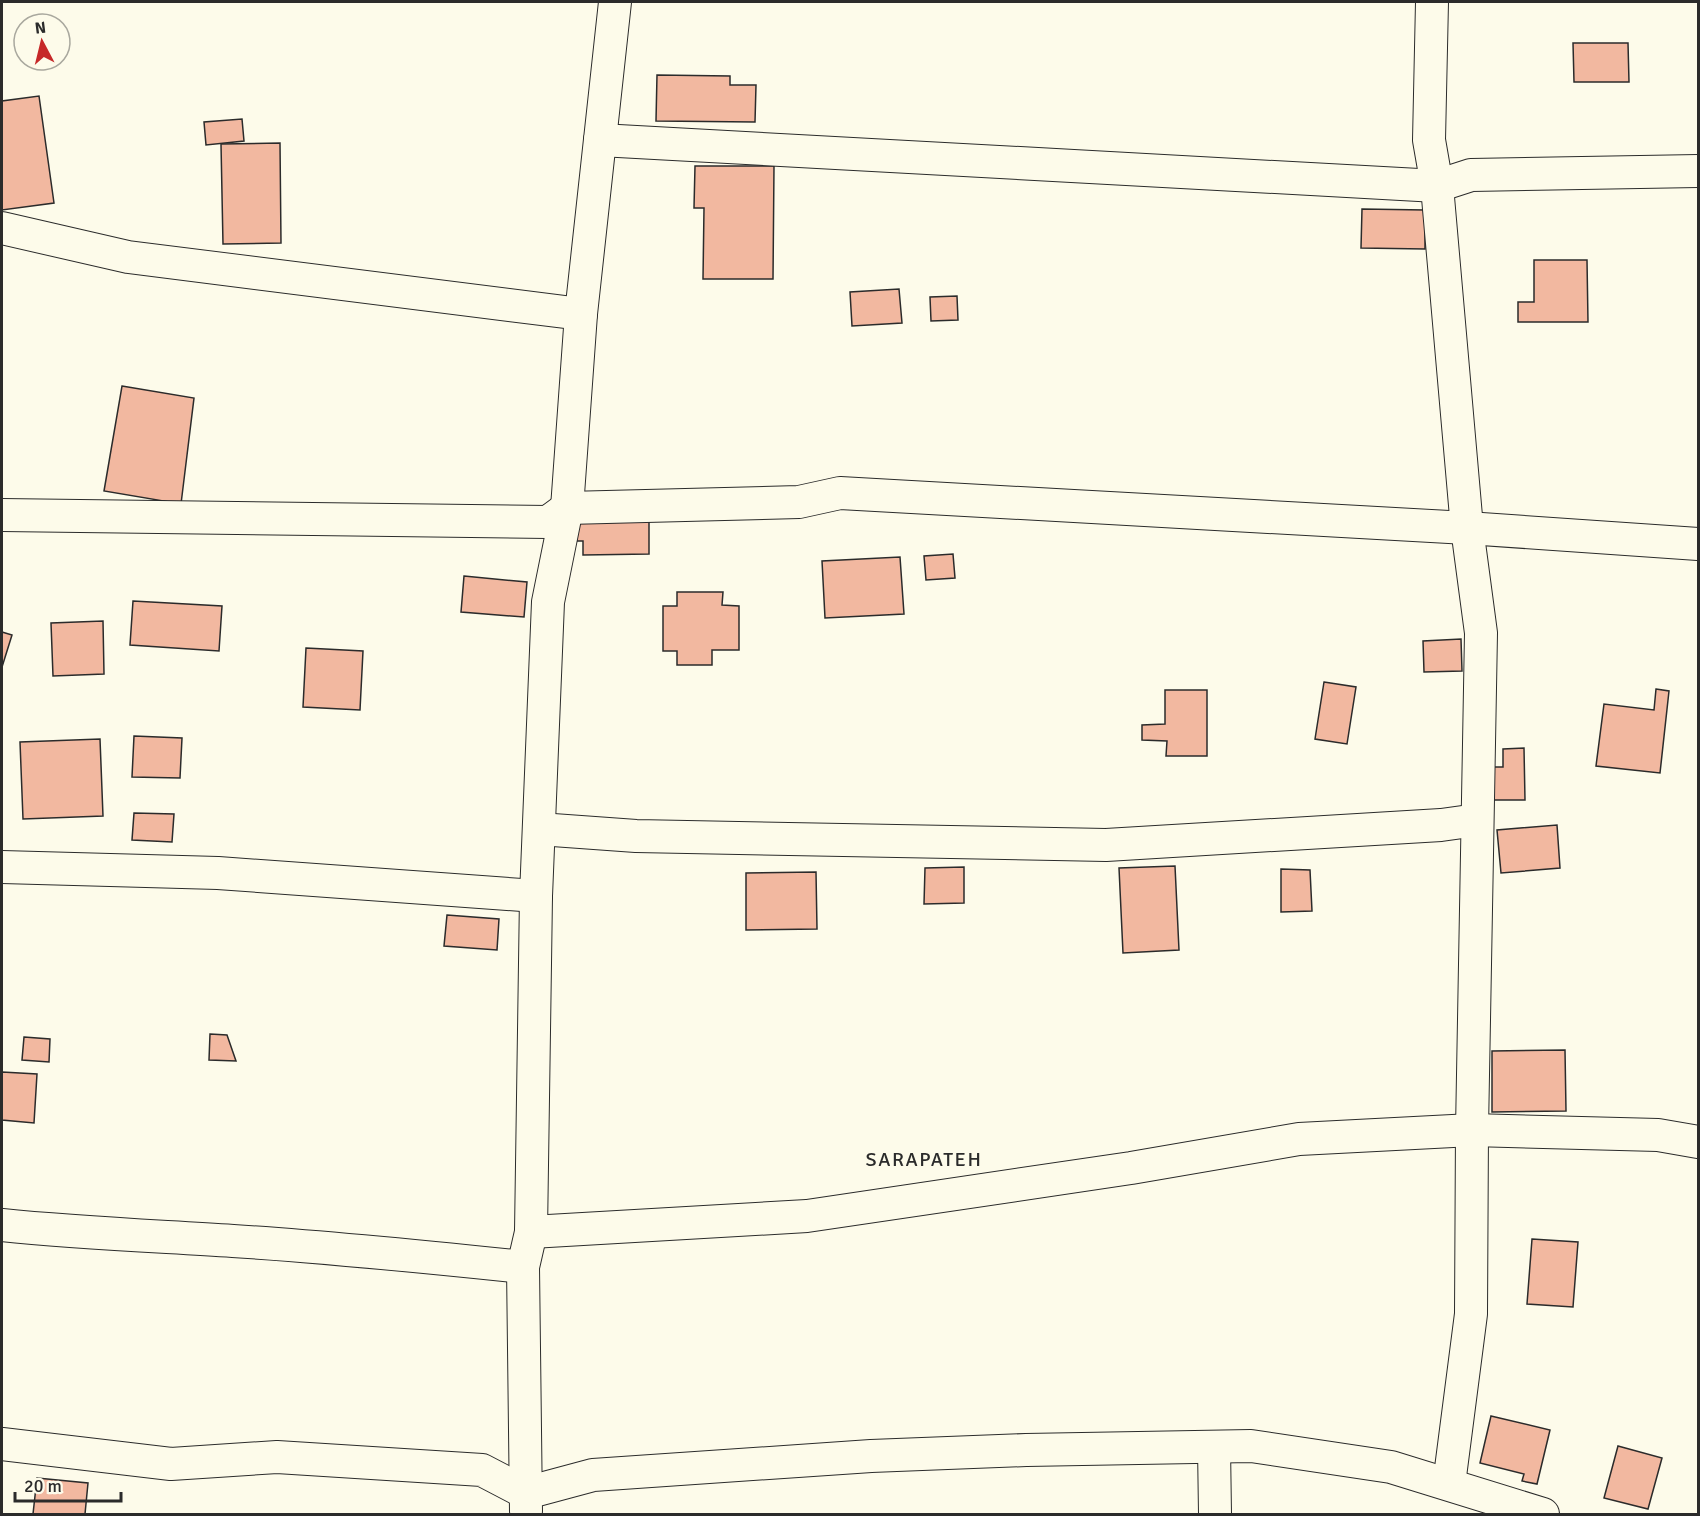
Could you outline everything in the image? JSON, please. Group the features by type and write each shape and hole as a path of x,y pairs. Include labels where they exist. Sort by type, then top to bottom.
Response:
{"street":[{"path":"526,1504 523,1267 531,1232 536,896 548,602 567,508 581,314 615,2"},
{"path":"1432,2 1429,140 1437,186 1467,528 1481,633 1471,1314 1449,1484"},
{"path":"600,140 1437,186 1471,175 1698,171"},
{"path":"2,228 128,257 581,314"},
{"path":"2,515 548,522 567,508 799,502 840,493 1467,528 1698,544"},
{"path":"540,829 636,836 1106,845 1441,825 1477,820"},
{"path":"2,867 218,873 536,896"},
{"path":"531,1232 807,1215 1131,1168 1299,1139 1472,1130 1658,1135 1698,1142"},
{"path":"2,1226 121,1236 233,1241 523,1267"},
{"path":"2,1444 171,1464 277,1457 482,1470 526,1504"},
{"path":"526,1504 593,1475 871,1456 1026,1450 1251,1446 1391,1467 1543,1515"},
{"path":"1214,1447 1215,1515"}],"building":[{"path":"1573,43 1628,43 1629,82 1574,82"},
{"path":"657,75 730,76 730,85 756,85 755,122 656,121"},
{"path":"39,96 54,203 2,210 2,101"},
{"path":"242,119 244,141 206,145 204,122"},
{"path":"280,143 281,243 223,244 221,144"},
{"path":"695,166 774,166 773,279 703,279 704,208 694,208"},
{"path":"1362,209 1425,210 1425,249 1361,248"},
{"path":"1534,260 1587,260 1588,322 1518,322 1518,302 1534,302"},
{"path":"899,289 902,323 852,326 850,292"},
{"path":"957,296 958,320 931,321 930,297"},
{"path":"122,386 194,398 181,504 104,491"},
{"path":"573,515 649,515 649,554 583,555 583,541 574,541"},
{"path":"953,554 955,578 926,580 924,556"},
{"path":"900,557 904,614 825,618 822,561"},
{"path":"464,576 527,582 524,617 461,612"},
{"path":"677,592 723,592 722,605 739,606 739,650 712,650 712,665 677,665 677,651 663,651 663,606 677,606"},
{"path":"133,601 222,606 219,651 130,645"},
{"path":"103,621 104,674 53,676 51,623"},
{"path":"2,632 12,635 2,667"},
{"path":"1461,639 1462,671 1424,672 1423,641"},
{"path":"306,648 363,651 360,710 303,707"},
{"path":"1324,682 1356,687 1347,744 1315,739"},
{"path":"1656,689 1669,691 1660,773 1596,766 1604,704 1654,710"},
{"path":"1165,690 1207,690 1207,756 1166,756 1167,741 1142,740 1142,725 1165,724"},
{"path":"134,736 182,738 180,778 132,777"},
{"path":"100,739 103,816 23,819 20,742"},
{"path":"1524,748 1525,800 1492,800 1491,767 1503,767 1503,749"},
{"path":"134,813 174,814 172,842 132,840"},
{"path":"1557,825 1560,868 1501,873 1497,830"},
{"path":"1175,866 1179,950 1123,953 1119,868"},
{"path":"964,867 964,903 924,904 925,868"},
{"path":"1281,869 1310,870 1312,911 1281,912"},
{"path":"816,872 817,929 746,930 746,873"},
{"path":"447,915 499,919 497,950 444,946"},
{"path":"210,1034 227,1035 236,1061 209,1060"},
{"path":"24,1037 50,1039 49,1062 22,1060"},
{"path":"1565,1050 1566,1111 1492,1112 1492,1051"},
{"path":"2,1072 37,1074 34,1123 2,1120"},
{"path":"1532,1239 1578,1242 1573,1307 1527,1304"},
{"path":"1491,1416 1550,1430 1537,1484 1522,1481 1524,1474 1480,1463"},
{"path":"1618,1446 1662,1458 1648,1509 1604,1498"},
{"path":"37,1478 88,1483 85,1514 33,1514"}],"district":[{"name":"SARAPATEH","path":"924,1159"}]}
